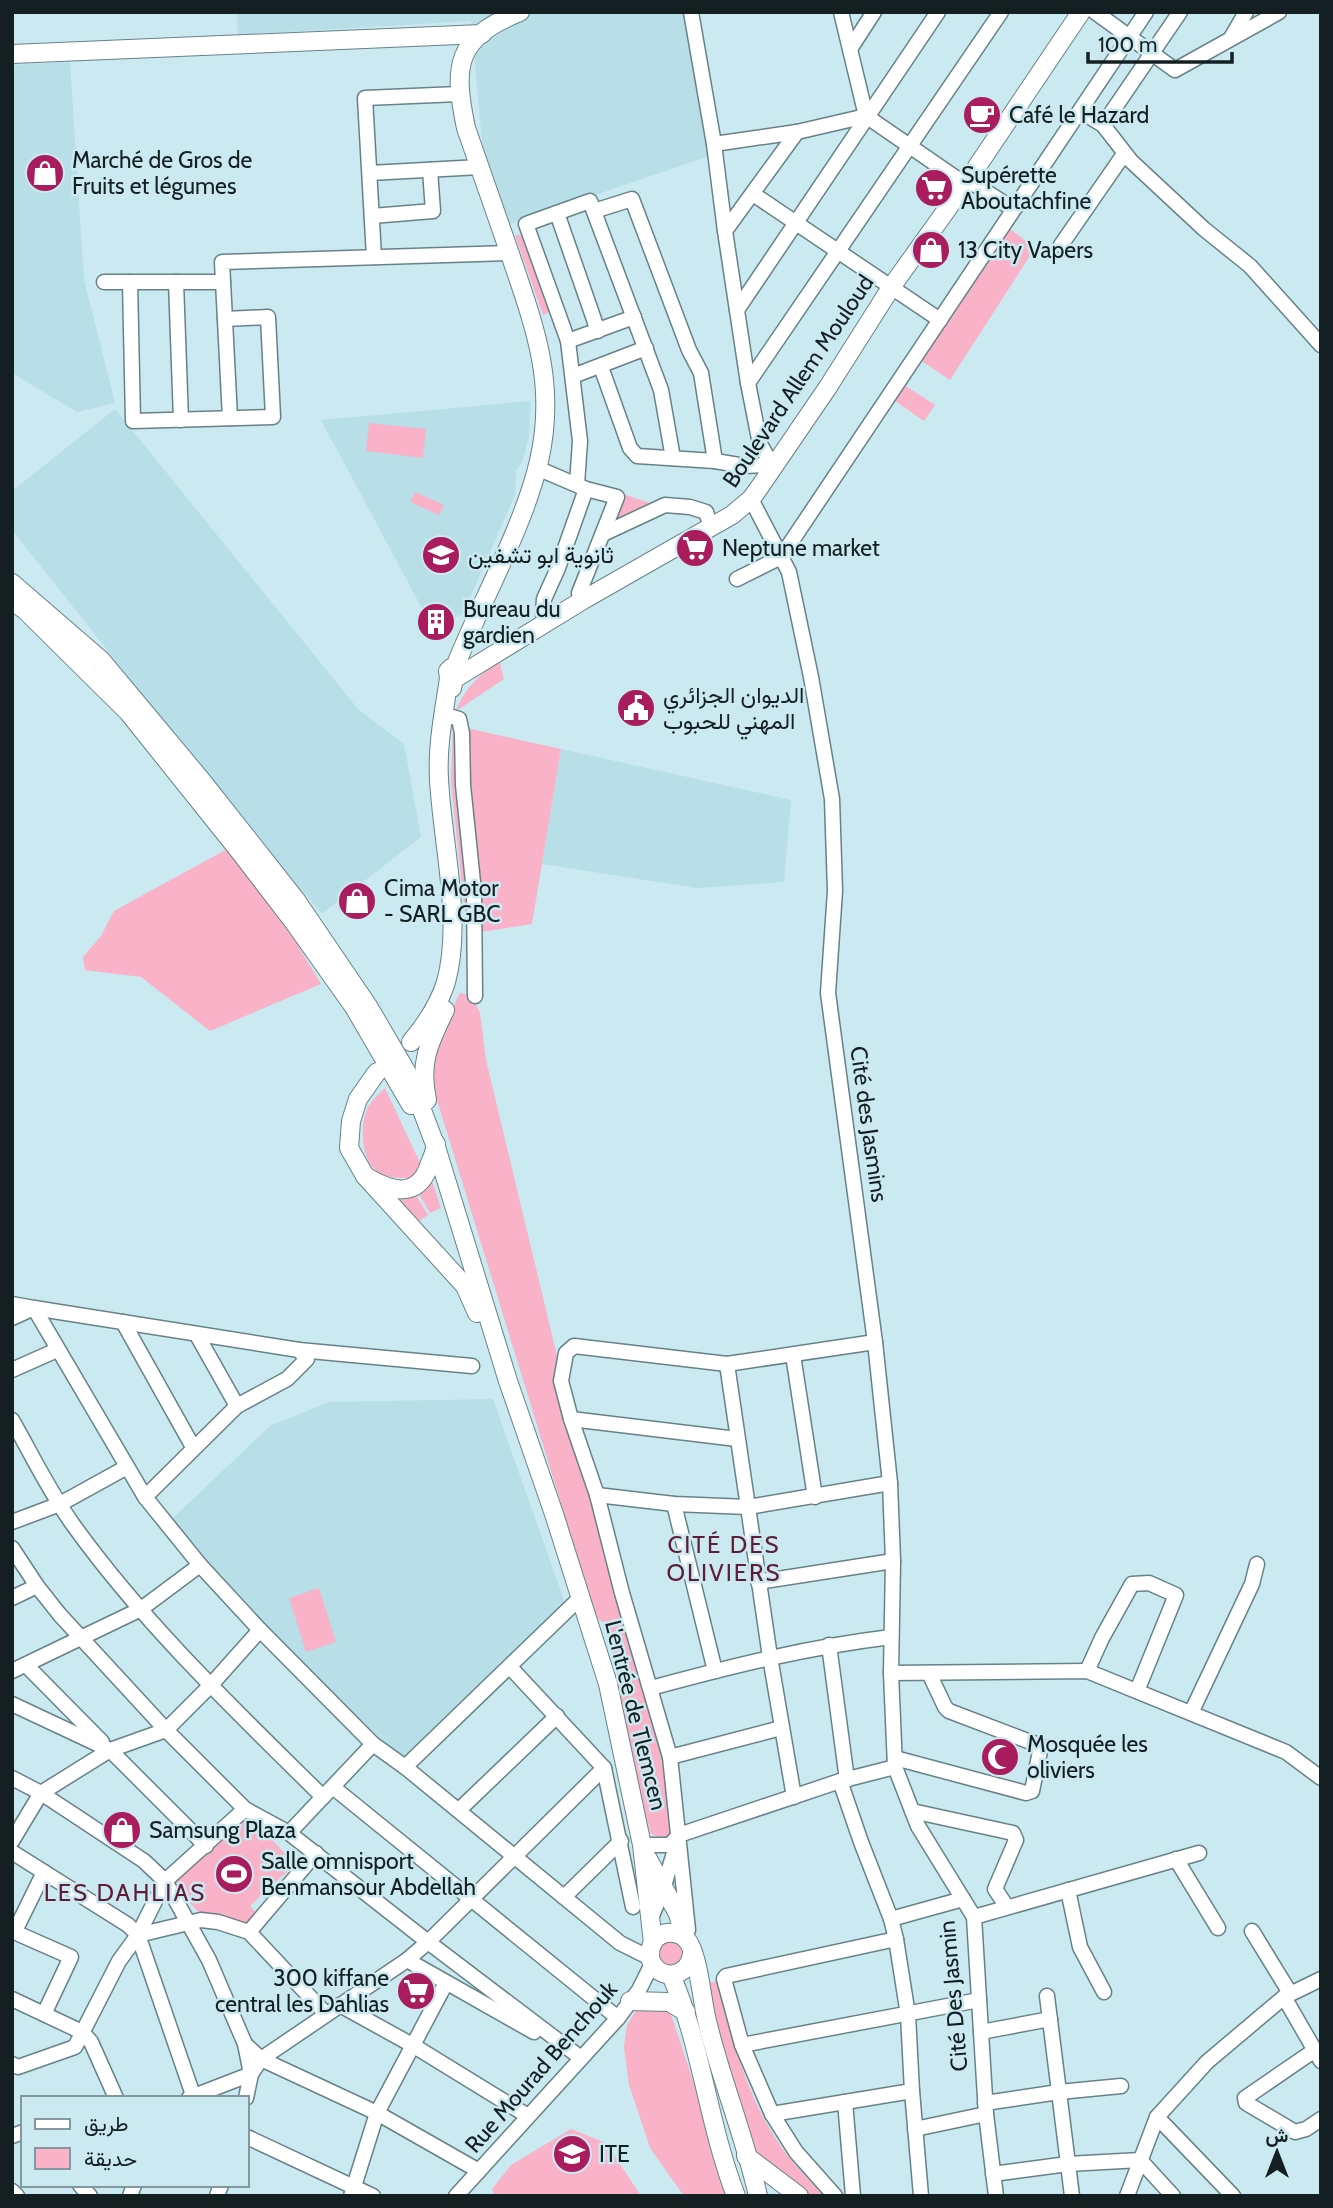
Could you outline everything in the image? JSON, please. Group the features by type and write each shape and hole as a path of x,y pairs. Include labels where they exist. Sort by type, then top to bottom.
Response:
{"main road":[{"path":"365,1176 392,1189 410,1188 426,1174 436,1147 423,1067 428,1047 456,983 460,951 454,885 441,816 439,747 443,714 455,674 516,527 537,468 546,402 537,331 466,128 460,94 459,71 465,52 499,21 520,12"},
{"name":"Boulevard Allem Mouloud","path":"962,179 1069,12"},
{"name":"Boulevard Allem Mouloud","path":"455,674 543,614 709,521 743,497 962,179 1081,12"},
{"path":"12,54 482,34"},
{"name":"Boulevard Allem Mouloud","path":"455,674 732,515 751,499 828,387 889,284"},
{"path":"12,583 101,660 139,703 296,900 388,1039 409,1076 436,1147 508,1381"},
{"path":"12,601 25,610 128,712 240,852 354,1007 436,1147"},
{"path":"388,1039 402,1033 418,1017 438,974 442,951 446,849"},
{"path":"411,1042 432,1014 440,998 450,962 452,928 446,849"},
{"path":"377,1072 358,1099 351,1121 349,1148 365,1176 465,1286 508,1381"},
{"name":"L'entrée de Tlemcen","path":"508,1381 581,1597 614,1707 642,1845 658,1963 686,2012 736,2196"},
{"name":"L'entrée de Tlemcen","path":"642,1845 678,1913 711,2036 760,2196"},
{"path":"668,1933 680,1935 688,1944 688,1966 677,1974 658,1963 657,1938 668,1933"},
{"path":"630,2001 669,2002 686,2012"},
{"path":"713,2114 735,2152 750,2157 788,2191"},
{"path":"760,2196 773,2184 788,2191"}],"street":[{"path":"601,367 632,451 641,457 715,461 764,469 748,383 714,144 691,12"},
{"path":"841,12 866,116 909,147 1013,209"},
{"path":"850,49 874,12"},
{"path":"737,310 938,12"},
{"path":"748,383 1001,12"},
{"path":"1095,12 1175,70 1279,12"},
{"path":"737,579 780,557 1146,12"},
{"path":"1103,125 1180,12"},
{"path":"1229,41 1246,12"},
{"path":"374,257 365,98 460,94"},
{"path":"1080,111 1103,125 1124,154 1204,229 1250,266 1321,345"},
{"path":"714,144 797,132 866,116"},
{"path":"725,231 797,132"},
{"path":"1061,245 1124,154"},
{"path":"370,173 480,167"},
{"path":"372,216 433,211 430,170"},
{"path":"753,194 940,320"},
{"path":"594,211 632,199 689,350 701,373 715,461"},
{"path":"502,232 590,201 661,390 673,458"},
{"path":"557,214 598,331"},
{"path":"526,223 568,341 580,441 582,486 558,568 544,599 543,614"},
{"path":"230,418 222,262 509,253"},
{"path":"104,282 223,282"},
{"path":"130,282 133,421 272,417 268,317 225,319"},
{"path":"176,282 181,420"},
{"path":"568,341 634,317"},
{"path":"573,376 646,348"},
{"path":"537,468 617,497 579,593"},
{"name":"Cité des Jasmins","path":"751,499 789,572 832,799 835,891 828,993 875,1342 890,1483 893,1561 891,1673 895,1763"},
{"path":"603,534 665,505 690,507 706,512 709,521"},
{"path":"443,714 459,719 462,733 463,785 474,892 475,996"},
{"path":"12,1304 299,1350 472,1366"},
{"path":"12,1318 34,1308"},
{"path":"34,1308 145,1497 200,1564 260,1630 373,1744 460,1810 620,1943 658,1963"},
{"path":"123,1322 193,1447"},
{"path":"197,1335 237,1406"},
{"path":"688,1944 670,1757 622,1593 597,1494 570,1419 561,1381 566,1353 574,1346 727,1364 875,1342"},
{"path":"12,1370 57,1350"},
{"path":"145,1497 237,1406 288,1379 307,1359 299,1350"},
{"path":"793,1355 815,1497"},
{"path":"727,1364 769,1657 794,1797"},
{"path":"570,1419 737,1439"},
{"path":"12,1420 60,1504 113,1578 210,1686 329,1792 472,1901 618,2018"},
{"path":"12,1522 60,1504 127,1467"},
{"path":"597,1494 674,1504 748,1507 890,1483"},
{"path":"674,1504 715,1671"},
{"path":"12,1548 60,1615 166,1730 245,1810 289,1833 581,2058"},
{"path":"758,1582 893,1561"},
{"path":"200,1564 141,1609 19,1668 110,1751 206,1846"},
{"path":"1191,1713 1252,1584 1257,1564"},
{"path":"1087,1671 1132,1584 1149,1583 1176,1595 1137,1691"},
{"path":"12,1598 37,1586"},
{"path":"405,1767 581,1597"},
{"path":"12,1841 41,1793 110,1751 166,1730 260,1630"},
{"path":"651,1689 769,1657 829,1645 891,1637"},
{"path":"829,1645 844,1781 861,1842 896,1939 908,2015 921,2196"},
{"path":"510,1667 604,1768 634,1907"},
{"path":"891,1673 1087,1671 1286,1752 1321,1778"},
{"path":"642,1845 670,1844 679,1835 895,1763 1026,1793 1032,1791 1041,1746 949,1711 929,1673"},
{"path":"12,1704 110,1751"},
{"path":"460,1810 557,1716"},
{"path":"670,1757 781,1728"},
{"path":"289,1833 373,1744"},
{"name":"Cité Des Jasmin","path":"895,1763 918,1826 974,1917 986,2108 996,2196"},
{"path":"246,2096 251,2074 261,2059 407,1960 472,1901 604,1768"},
{"path":"12,1779 41,1793 144,1861 165,1881 209,1960 245,2044 251,2074"},
{"path":"12,2064 18,2067 75,2047 119,1961 138,1935 165,1881 245,1810"},
{"path":"912,1811 1013,1833 1016,1836 995,1889 1007,1907"},
{"path":"663,1889 679,1835"},
{"path":"564,1897 621,1840"},
{"path":"12,1852 128,1924 138,1935 193,2096"},
{"path":"249,1931 316,1853"},
{"path":"974,1917 1199,1853"},
{"path":"1176,1859 1218,1928"},
{"path":"44,1872 13,1931 71,1957 44,2014"},
{"name":"L'entrée de Tlemcen","path":"652,1917 663,1889"},
{"path":"1068,1890 1080,1947 1104,1992"},
{"path":"891,1919 963,1899"},
{"path":"138,1935 201,1920 249,1931 326,2014"},
{"path":"1252,1931 1318,2055 1245,2098 1246,2103 1295,2132 1306,2129 1321,2119"},
{"path":"835,2196 796,2152 772,2113 742,2046 723,1982 726,1976 896,1939"},
{"path":"407,1960 581,2058"},
{"name":"Rue Mourad Benchouk","path":"456,2196 618,2018 658,1963"},
{"path":"1127,2196 1157,2117 1207,2062 1287,1995 1321,1979"},
{"path":"352,2191 377,2113 446,1983"},
{"path":"1047,1996 1072,2196"},
{"path":"12,1999 82,2032 91,2042 116,2096"},
{"path":"742,2046 979,2000"},
{"path":"340,2005 414,2046 528,2116"},
{"path":"981,2032 1050,2019"},
{"path":"245,2044 261,2059 377,2113 479,2171"},
{"path":"196,2096 251,2074"},
{"path":"915,2129 986,2108 1059,2092 1121,2086"},
{"path":"772,2113 912,2091"},
{"path":"845,2102 853,2196"},
{"path":"1157,2117 1233,2196"},
{"path":"248,2138 352,2191 373,2196"},
{"path":"993,2174 1068,2164 1140,2160"},
{"path":"1140,2160 1173,2196"},
{"path":"12,2191 17,2196"}],"shaded area":[{"path":"237,12 685,12 709,156 507,225 483,153 471,21 238,35"},
{"name":"Marché de Gros de Fruits et légumes","path":"70,62 84,280 115,403 77,412 12,373 12,65"},
{"name":"ثانوية ابو تشفين","path":"531,401 529,436 523,460 516,471 515,495 463,614 432,627 321,420"},
{"path":"115,409 358,709 404,744 421,837 322,914 229,803 12,530 12,491"},
{"path":"561,749 791,800 784,882 697,888 542,864"},
{"path":"493,1399 565,1603 403,1759 263,1628 171,1520 270,1426 329,1402"}],"green space":[{"path":"1005,225 1035,248 950,380 916,357"},
{"path":"515,235 526,236 553,310 543,315"},
{"path":"901,383 935,405 924,421 891,398"},
{"path":"369,423 426,429 423,458 366,451"},
{"path":"415,492 444,505 439,515 410,502"},
{"path":"620,493 656,505 610,527"},
{"path":"500,663 504,679 456,711 474,682"},
{"path":"453,725 561,749 532,924 467,934 451,782"},
{"path":"229,848 282,919 321,984 210,1031 141,977 85,970 83,957 101,936 114,911"},
{"path":"460,993 472,996 480,1013 486,1060 613,1589 651,1709 676,1832 663,1839 651,1834 612,1693 621,1682 604,1623 596,1617 429,1074 441,1030"},
{"path":"385,1088 420,1163 419,1170 410,1178 382,1175 375,1170 366,1155 364,1117 371,1103"},
{"path":"432,1181 441,1208 430,1213 419,1194"},
{"path":"416,1195 428,1215 419,1221 399,1200"},
{"path":"319,1588 336,1642 306,1652 289,1598"},
{"name":"Salle omnisport Benmansour Abdellah","path":"248,1814 295,1864 250,1906 259,1916 249,1925 204,1918 173,1885"},
{"path":"674,1939 686,1950 683,1965 664,1969 656,1952 660,1943"},
{"path":"718,1981 734,2044 757,2105 783,2149 823,2196 808,2196 757,2153 740,2122 707,1983"},
{"path":"654,2007 669,2008 731,2196 684,2196 650,2148 629,2085 624,2047 627,2025 636,2011"},
{"name":"ITE","path":"571,2129 606,2143 641,2196 495,2196 492,2189 511,2165"}],"place":[{"name":"Café le Hazard","path":"982,115"},
{"name":"Marché de Gros de Fruits et légumes","path":"45,173"},
{"name":"Supérette Aboutachfine","path":"934,188"},
{"name":"13 City Vapers","path":"931,250"},
{"name":"Neptune market","path":"695,548"},
{"name":"ثانوية ابو تشفين","path":"441,555"},
{"name":"Bureau du gardien","path":"436,622"},
{"name":"الديوان الجزائري المهني للحبوب","path":"636,708"},
{"name":"Cima Motor - SARL GBC","path":"357,901"},
{"name":"Mosquée les oliviers","path":"1000,1757"},
{"name":"Samsung Plaza","path":"122,1830"},
{"name":"Salle omnisport Benmansour Abdellah","path":"234,1874"},
{"name":"300 kiffane central les Dahlias","path":"416,1991"},
{"name":"ITE","path":"572,2154"}],"district":[{"name":"CITÉ DES OLIVIERS","path":"724,1558"},
{"name":"LES DAHLIAS","path":"125,1892"}]}
